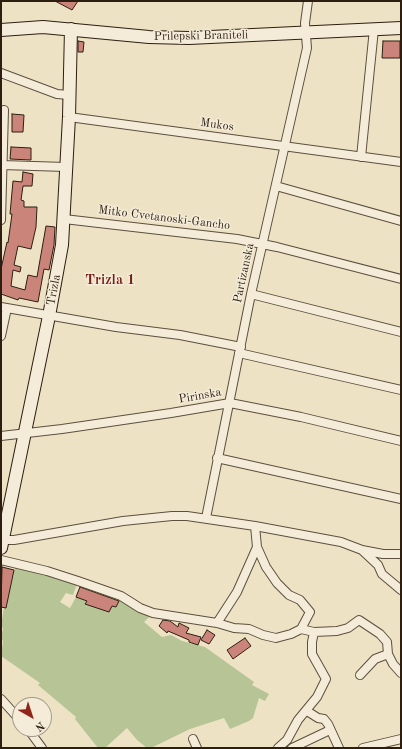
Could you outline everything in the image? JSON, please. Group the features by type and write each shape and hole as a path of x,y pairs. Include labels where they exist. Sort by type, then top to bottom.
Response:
{"street":[{"name":"Partizanska","path":"206,518 251,294 307,48 305,23 308,1"},
{"name":"Prilepski Braniteli","path":"1,30 43,27 149,37 189,38 401,28"},
{"name":"Trizla","path":"2,542 49,316 62,245 69,117 71,29"},
{"path":"361,158 374,29"},
{"path":"1,73 58,94 69,94"},
{"path":"1,220 4,110"},
{"name":"Mukos","path":"69,117 361,158 401,162"},
{"path":"2,165 66,167"},
{"path":"276,186 401,221"},
{"name":"Mitko Cvetanoski-Gancho","path":"64,219 237,239 401,279"},
{"path":"251,294 401,332"},
{"path":"1,336 4,307 116,328 180,335 401,390"},
{"name":"Pirinska","path":"1,436 171,413 230,403 301,417 401,441"},
{"path":"217,458 401,499"},
{"path":"2,542 123,521 172,516 206,518 255,526 341,542 362,550 383,554 401,554"},
{"path":"1,560 47,571 78,581 121,596 140,608 153,613 234,628 249,629 263,635 276,638 291,634 301,629 310,612 300,600 289,595 277,583 266,567 257,547 255,526"},
{"path":"217,624 237,592 257,547"},
{"path":"362,550 378,565 382,574 401,590"},
{"path":"301,629 314,632 337,631 348,628 360,620 380,634 387,642 388,654 393,664 401,673"},
{"path":"278,748 287,740 298,720 307,711 317,697 326,679 312,654 314,632"},
{"path":"360,675 376,659 388,654"},
{"path":"1,699 12,711"},
{"path":"307,711 318,718 324,719 328,724 339,748"},
{"path":"292,748 330,730"},
{"path":"34,737 42,748"},
{"path":"193,738 197,748"},
{"path":"363,748 401,739"}],"green space":[{"path":"16,563 78,581 73,595 66,593 60,602 70,608 76,597 80,599 81,596 88,598 85,604 90,606 92,601 96,602 101,589 107,592 101,609 109,612 112,606 116,607 121,596 153,613 144,622 162,637 171,635 182,641 205,647 254,682 252,685 269,694 265,701 259,698 253,718 230,729 224,718 190,729 151,748 147,748 137,740 127,728 105,748 98,748 75,719 76,717 38,685 40,683 1,656 3,641 1,639 3,628 1,626 4,607 6,607"}],"building":[{"path":"55,1 78,1 72,10"},
{"path":"78,41 84,42 83,52 78,52"},
{"path":"383,41 400,41 400,58 382,58"},
{"path":"12,114 24,115 23,132 12,132"},
{"path":"11,147 31,148 31,160 10,159"},
{"path":"23,172 33,174 32,186 23,186 21,200 24,201 24,207 37,207 36,227 31,249 18,246 14,265 21,267 20,272 13,270 11,286 25,290 28,275 37,277 46,226 55,227 54,245 49,270 44,269 38,302 19,298 18,300 1,294 1,269 7,242 8,243 12,214 10,214 13,181 22,182"},
{"path":"2,567 14,570 6,608 1,607"},
{"path":"80,587 119,601 116,607 112,606 109,612 85,604 87,601 76,597"},
{"path":"163,620 170,621 178,627 179,623 189,628 186,633 201,637 198,645 168,631 167,633 159,626"},
{"path":"207,630 215,635 209,644 201,640"},
{"path":"245,638 251,646 233,659 227,650"}],"district":[{"name":"Trizla 1","path":"110,280"}]}
